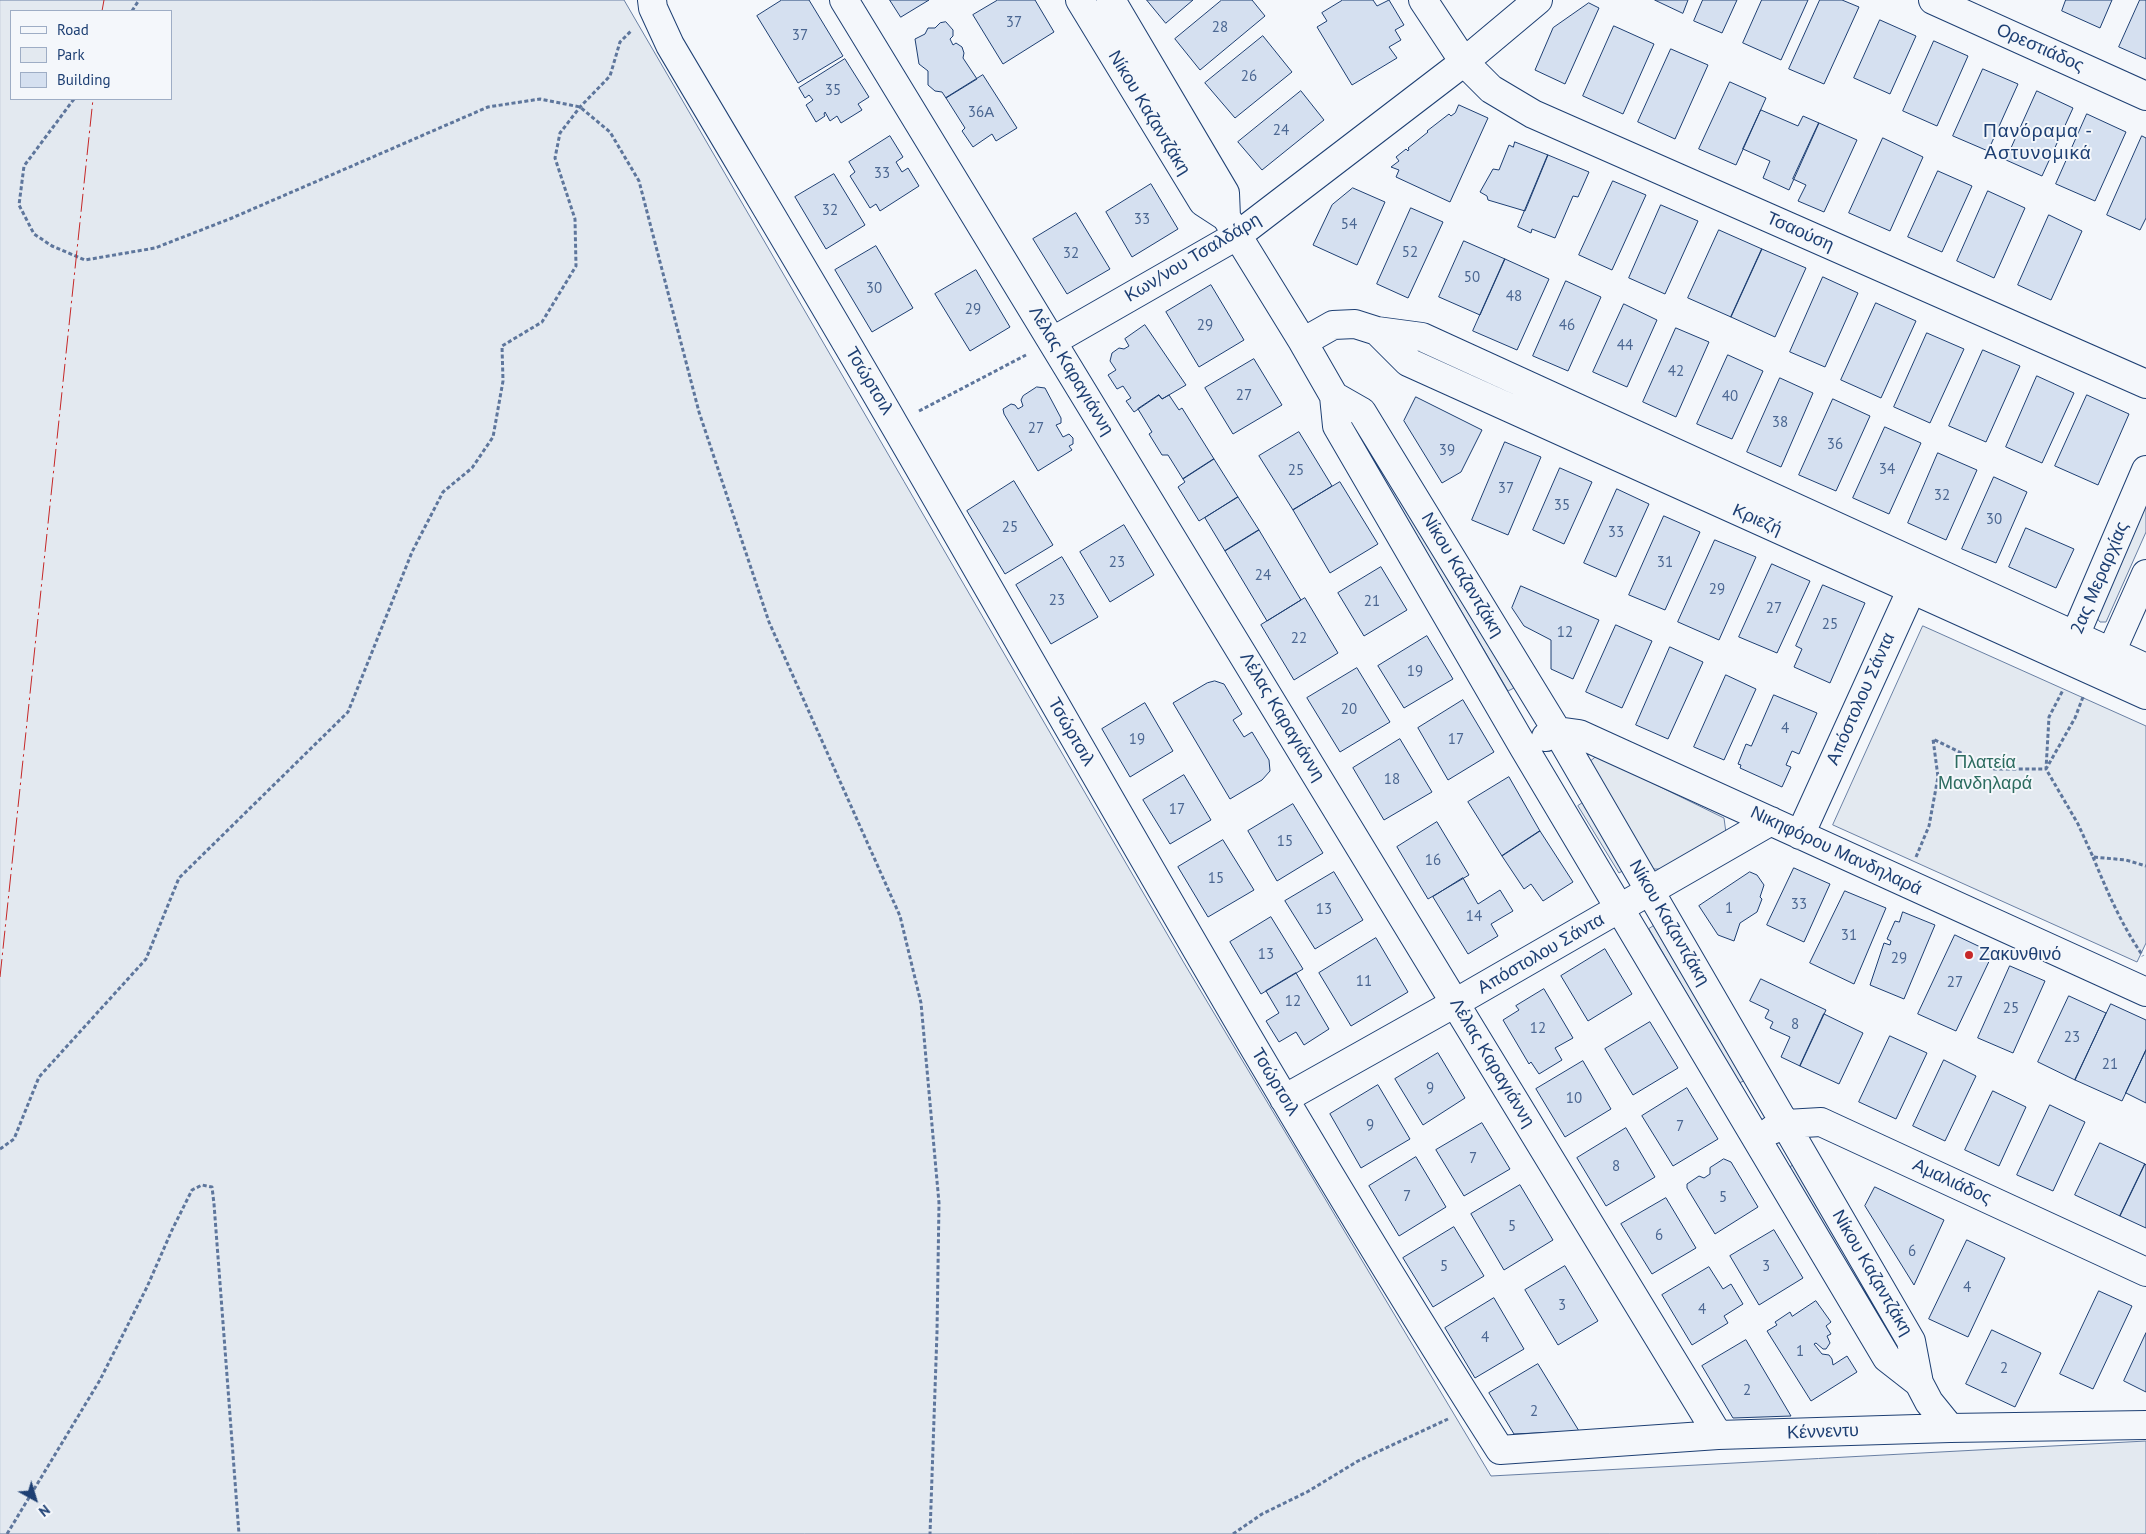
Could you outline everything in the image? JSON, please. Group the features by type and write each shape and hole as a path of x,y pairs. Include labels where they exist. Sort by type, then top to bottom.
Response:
{"street":[{"name":"Λέλας Καραγιάννη","path":"844,0 1718,1435"},
{"name":"Νίκου Καζαντζάκη","path":"1080,0 1203,202 1232,226 1303,342 1334,396 1337,426 1524,748 1888,1358 1919,1383"},
{"name":"Νίκου Καζαντζάκη","path":"1111,0 1225,193 1232,226"},
{"name":"Τσαούση","path":"1423,0 1464,62 1491,89 1533,114 2146,384"},
{"name":"Κων/νου Τσαλδάρη","path":"1053,341 1232,226 1464,62 1538,0"},
{"name":"Ορεστιάδος","path":"1933,0 2146,96"},
{"name":"Τσώρτσιλ","path":"652,4 670,45 894,424 1284,1099 1500,1450"},
{"name":"Κριεζή","path":"1303,342 1333,326 1355,324 1377,331 1422,338 1923,565 2070,646 2100,671 2146,694"},
{"name":"Κριεζή","path":"1377,331 1408,362 1910,589 2070,646"},
{"name":"Νίκου Καζαντζάκη","path":"1334,396 1362,412 1557,731 1911,1341 1919,1383"},
{"name":"2ας Μεραρχίας","path":"2070,646 2146,470"},
{"name":"Απόστολου Σάντα","path":"1800,835 1910,589 1923,565"},
{"path":"2100,671 2146,574"},
{"name":"Κριεζή","path":"2100,671 2146,668"},
{"path":"1524,748 1557,731"},
{"name":"Νικηφόρου Μανδηλαρά","path":"1557,731 1579,734 2146,992"},
{"name":"Απόστολου Σάντα","path":"1284,1099 1771,821"},
{"name":"Αμαλιάδος","path":"1755,1138 1786,1124 1821,1122 2146,1272"},
{"path":"1919,1383 1929,1402 1950,1428"},
{"name":"Κέννεντυ","path":"1500,1450 1718,1435 1950,1428 2146,1425"}],"path":[{"path":"0,1149 14,1139 39,1077 146,959 179,878 348,712 412,552 443,492 472,468 493,437 504,381 502,346 542,322 576,266 575,218 555,158 560,133 580,107 610,76 620,42 652,4"},
{"path":"73,100 24,166 19,205 34,234 52,246 85,260 155,248 232,218 488,107 540,100 580,107 610,132 639,181 699,412 769,622 900,916 921,1003 939,1203 937,1332 930,1534"},
{"path":"894,424 1053,341"},
{"path":"2046,769 2100,671"},
{"path":"2064,688 2049,716 2046,769 2078,824 2114,904 2134,943 2143,956"},
{"path":"1916,858 1929,826 1938,777 1933,739 1994,769 2046,769"},
{"path":"2093,858 2126,860 2146,866"},
{"path":"7,1534 100,1380 147,1287 192,1190 202,1185 212,1187 214,1204 239,1534"},
{"path":"1233,1534 1262,1514 1307,1492 1358,1461 1473,1408"}],"green space":[{"path":"0,0 624,0 1184,963 1491,1476 2146,1441 2146,1534 0,1534"},
{"path":"1352,417 1514,688 1508,691 1426,551 1345,421"},
{"path":"2146,503 2146,532 2106,622 2100,622 2096,617"},
{"name":"Πλατεία Μανδηλαρά","path":"1923,626 2146,726 2146,943 2137,962 1833,825"},
{"path":"1597,756 1724,818 1726,833 1661,869 1650,869 1585,766"},
{"path":"1584,802 1624,870 1619,873 1578,806"},
{"path":"1655,925 1746,1080 1739,1083 1649,929"},
{"path":"1794,1165 1904,1353 1899,1356 1788,1168"}],"building":[{"path":"782,0 809,0 843,56 798,83 757,16"},
{"path":"890,0 929,0 901,17"},
{"path":"998,0 1035,0 1054,32 1003,64 973,15"},
{"path":"1147,0 1193,0 1166,23"},
{"path":"1222,0 1252,0 1265,16 1200,70 1175,39"},
{"path":"1343,0 1373,0 1377,6 1389,0 1404,25 1395,30 1401,40 1389,47 1397,58 1352,85 1317,27 1327,21 1322,13"},
{"path":"1655,0 1688,0 1683,13"},
{"path":"1703,0 1737,0 1722,33 1694,21"},
{"path":"1762,0 1808,0 1781,60 1743,43"},
{"path":"1820,0 1842,0 1859,7 1824,84 1789,69"},
{"path":"2066,0 2112,0 2100,28 2062,11"},
{"path":"2140,0 2146,0 2146,59 2119,47"},
{"path":"1589,3 1599,8 1565,84 1535,70 1553,28"},
{"path":"1880,20 1916,36 1890,94 1854,78"},
{"path":"946,22 953,30 953,36 950,39 953,45 956,43 962,47 963,58 977,79 946,98 942,92 935,91 928,85 928,71 919,64 915,39 925,34 928,28 935,28 940,23"},
{"path":"1614,26 1654,44 1623,114 1583,96"},
{"path":"1263,36 1292,72 1235,118 1205,83"},
{"path":"1934,41 1968,56 1937,126 1903,111"},
{"path":"1671,49 1708,65 1675,139 1638,122"},
{"path":"845,59 869,97 858,104 862,110 841,123 837,116 830,121 825,112 825,116 816,122 806,105 813,100 809,95 805,98 799,88"},
{"path":"1983,69 2018,84 1988,151 1953,136"},
{"path":"983,75 1017,128 996,141 992,134 973,147 962,131 965,128 946,98"},
{"path":"1730,82 1766,98 1736,165 1699,149"},
{"path":"1301,91 1324,120 1262,170 1238,142"},
{"path":"2037,91 2073,108 2042,176 2006,160"},
{"path":"1459,105 1488,118 1450,202 1396,177 1399,170 1391,167 1399,161 1396,157 1406,149 1408,151 1408,148 1449,114 1451,116 1455,113"},
{"path":"1761,110 1798,126 1803,116 1819,123 1789,190 1763,178 1770,161 1743,149"},
{"path":"2087,114 2126,132 2095,201 2056,184"},
{"path":"1819,123 1857,140 1824,212 1798,201 1806,185 1793,179"},
{"path":"890,136 903,157 896,162 902,172 908,168 919,186 880,211 876,204 870,208 850,176 855,172 849,162"},
{"path":"2142,136 2146,138 2146,218 2140,230 2107,215"},
{"path":"1883,138 1923,157 1890,231 1849,213"},
{"path":"1515,142 1548,155 1525,211 1488,200 1487,196 1480,192 1493,169 1499,170 1509,145 1513,147"},
{"path":"1548,155 1589,172 1578,197 1573,196 1555,238 1532,229 1531,233 1518,227"},
{"path":"1938,171 1972,186 1942,252 1908,237"},
{"path":"834,174 865,225 826,249 795,197"},
{"path":"1613,181 1646,195 1612,270 1579,255"},
{"path":"1151,184 1178,229 1132,257 1106,212"},
{"path":"1353,188 1385,202 1357,265 1313,245 1332,205"},
{"path":"1988,191 2025,208 1994,278 1957,261"},
{"path":"1661,205 1698,221 1665,294 1629,278"},
{"path":"1411,208 1443,222 1408,298 1377,284"},
{"path":"1076,213 1110,269 1067,294 1033,239"},
{"path":"2049,215 2082,231 2051,300 2018,285"},
{"path":"1719,230 1762,249 1731,317 1688,298"},
{"path":"1464,241 1505,259 1480,315 1439,297"},
{"path":"876,246 913,308 872,332 835,270"},
{"path":"1762,249 1806,268 1775,337 1731,317"},
{"path":"1505,259 1549,279 1517,350 1473,331"},
{"path":"976,270 1010,327 970,351 935,294"},
{"path":"1823,277 1858,293 1825,367 1790,352"},
{"path":"1566,281 1601,297 1568,371 1533,356"},
{"path":"1211,285 1244,340 1199,367 1166,312"},
{"path":"1876,303 1916,321 1881,398 1841,380"},
{"path":"1624,304 1657,320 1627,387 1593,372"},
{"path":"1145,325 1186,385 1162,399 1159,395 1134,412 1126,401 1131,398 1123,386 1117,389 1108,375 1116,370 1110,361 1112,353 1119,348 1124,349 1129,346 1125,339"},
{"path":"1676,328 1709,342 1676,417 1643,402"},
{"path":"1927,333 1964,349 1930,423 1894,407"},
{"path":"1983,350 2020,366 1986,442 1949,426"},
{"path":"1728,355 1763,371 1732,439 1697,424"},
{"path":"1254,359 1282,405 1233,434 1205,388"},
{"path":"2037,376 2074,393 2042,463 2006,447"},
{"path":"1780,378 1813,393 1781,467 1747,452"},
{"path":"1037,387 1045,388 1061,418 1061,423 1056,425 1063,437 1069,434 1073,438 1073,444 1069,446 1072,450 1038,471 1004,414 1003,409 1011,404 1015,405 1018,409 1023,406 1021,400 1023,396"},
{"path":"1159,395 1162,399 1169,395 1179,410 1182,408 1214,459 1183,479 1168,455 1162,455 1149,434 1152,432 1138,409"},
{"path":"2087,395 2129,414 2098,485 2055,466"},
{"path":"1416,397 1482,430 1461,472 1442,483 1404,421"},
{"path":"1833,399 1870,416 1836,491 1799,475"},
{"path":"1885,427 1921,443 1889,514 1853,498"},
{"path":"1299,432 1332,486 1293,510 1259,456"},
{"path":"1505,442 1541,457 1508,535 1472,520"},
{"path":"1938,453 1977,470 1946,540 1908,523"},
{"path":"1214,459 1238,497 1199,521 1178,487 1185,482 1183,479"},
{"path":"1560,468 1592,482 1564,544 1533,530"},
{"path":"1994,477 2027,492 1996,563 1962,549"},
{"path":"1014,481 1053,545 1005,574 967,511"},
{"path":"1340,482 1378,544 1330,573 1293,510"},
{"path":"1617,489 1649,504 1616,577 1584,563"},
{"path":"1238,497 1259,530 1225,551 1205,518"},
{"path":"1664,516 1700,532 1665,610 1629,595"},
{"path":"1124,525 1154,575 1110,602 1080,552"},
{"path":"2026,528 2074,549 2056,588 2009,567"},
{"path":"1259,530 1301,600 1267,621 1225,551"},
{"path":"1715,540 1756,557 1719,640 1678,622"},
{"path":"1062,557 1098,617 1051,644 1016,585"},
{"path":"1772,564 1810,581 1777,653 1739,637"},
{"path":"1381,567 1407,610 1364,636 1338,593"},
{"path":"1823,585 1865,603 1830,683 1794,667 1802,649 1796,646"},
{"path":"1521,586 1599,620 1573,679 1551,669 1551,640 1524,626 1512,608"},
{"path":"1305,598 1338,653 1294,680 1261,625"},
{"path":"1616,625 1652,641 1622,708 1586,692"},
{"path":"1427,636 1453,679 1404,708 1378,666"},
{"path":"1670,647 1703,662 1668,739 1636,725"},
{"path":"1357,668 1390,722 1340,752 1307,698"},
{"path":"1726,675 1756,689 1724,760 1694,747"},
{"path":"1215,681 1224,684 1242,714 1233,720 1244,737 1252,732 1269,760 1270,771 1262,780 1230,799 1173,703 1207,683"},
{"path":"1774,695 1817,713 1799,754 1792,751 1786,765 1791,767 1782,787 1740,768 1741,765 1738,764 1746,744 1751,746"},
{"path":"1463,700 1494,752 1448,780 1418,728"},
{"path":"1145,703 1173,751 1130,777 1102,729"},
{"path":"1400,739 1432,792 1384,820 1353,768"},
{"path":"1184,775 1211,820 1170,844 1143,800"},
{"path":"1509,777 1540,831 1502,856 1468,802"},
{"path":"1293,804 1323,853 1277,881 1248,831"},
{"path":"1437,822 1469,875 1428,899 1397,847"},
{"path":"1540,831 1573,882 1543,901 1531,884 1524,889 1502,856"},
{"path":"1223,840 1254,890 1208,917 1178,867"},
{"path":"1794,868 1830,884 1804,942 1767,925"},
{"path":"1334,872 1363,920 1315,949 1285,901"},
{"path":"1750,872 1757,875 1764,885 1760,897 1762,899 1757,912 1740,923 1734,941 1718,935 1699,906"},
{"path":"1463,878 1478,904 1500,890 1513,911 1491,924 1498,936 1468,954 1433,897"},
{"path":"1845,891 1886,908 1854,984 1810,963"},
{"path":"1903,912 1935,925 1904,999 1870,985 1884,943 1890,945 1891,941 1887,939 1895,921 1899,922"},
{"path":"1271,917 1303,969 1261,994 1230,942"},
{"path":"1955,935 1993,953 1956,1031 1918,1014"},
{"path":"1376,938 1408,992 1351,1026 1319,973"},
{"path":"1605,949 1632,994 1588,1021 1561,976"},
{"path":"2010,966 2045,981 2013,1053 1978,1038"},
{"path":"1296,973 1329,1029 1304,1045 1296,1032 1279,1042 1266,1021 1279,1013 1266,991"},
{"path":"1761,979 1826,1010 1800,1066 1781,1057 1790,1037 1770,1028 1773,1022 1765,1018 1769,1010 1750,1001"},
{"path":"1544,989 1573,1038 1555,1048 1562,1060 1539,1074 1531,1062 1529,1064 1503,1020 1519,1010 1516,1006"},
{"path":"2069,996 2106,1013 2075,1080 2038,1062"},
{"path":"2111,1004 2146,1020 2146,1050 2122,1101 2075,1080"},
{"path":"1824,1014 1863,1033 1839,1084 1800,1066"},
{"path":"1650,1022 1678,1068 1633,1095 1605,1049"},
{"path":"1890,1036 1927,1053 1896,1119 1859,1102"},
{"path":"2146,1050 2146,1103 2126,1093"},
{"path":"1438,1053 1465,1098 1423,1125 1395,1079"},
{"path":"1944,1060 1976,1076 1945,1141 1913,1126"},
{"path":"1583,1061 1611,1109 1565,1137 1536,1089"},
{"path":"1378,1085 1410,1139 1361,1168 1330,1114"},
{"path":"1687,1088 1718,1139 1673,1166 1642,1116"},
{"path":"1993,1091 2026,1107 1999,1166 1965,1150"},
{"path":"2050,1105 2085,1122 2053,1191 2017,1175"},
{"path":"1482,1123 1510,1169 1464,1196 1436,1150"},
{"path":"1626,1128 1655,1177 1606,1206 1577,1158"},
{"path":"2100,1143 2145,1164 2120,1216 2075,1195"},
{"path":"1416,1157 1446,1207 1399,1236 1369,1186"},
{"path":"1724,1159 1731,1162 1758,1207 1715,1234 1687,1188 1687,1184 1699,1176 1704,1178 1710,1174 1710,1168"},
{"path":"2146,1165 2146,1228 2120,1216"},
{"path":"1520,1185 1553,1240 1504,1270 1471,1214"},
{"path":"1875,1187 1944,1220 1914,1285 1865,1206"},
{"path":"1666,1198 1696,1248 1652,1274 1621,1224"},
{"path":"1454,1227 1484,1276 1433,1307 1403,1258"},
{"path":"1774,1230 1803,1278 1759,1305 1730,1256"},
{"path":"1967,1240 2005,1258 1968,1337 1929,1319"},
{"path":"1565,1266 1598,1321 1558,1345 1525,1290"},
{"path":"1709,1267 1723,1289 1731,1284 1743,1304 1724,1316 1728,1323 1692,1345 1662,1295"},
{"path":"2099,1291 2132,1306 2093,1389 2060,1374"},
{"path":"1494,1298 1524,1349 1475,1378 1445,1328"},
{"path":"1816,1301 1831,1322 1826,1326 1831,1334 1827,1336 1830,1343 1826,1349 1823,1349 1816,1343 1814,1344 1822,1354 1829,1355 1833,1365 1847,1356 1857,1372 1811,1401 1767,1331 1777,1325 1775,1322 1790,1312 1792,1316"},
{"path":"1992,1330 2041,1353 2015,1407 1966,1384"},
{"path":"2146,1333 2146,1392 2124,1381"},
{"path":"1746,1340 1791,1416 1733,1418 1702,1366"},
{"path":"1538,1364 1579,1431 1514,1434 1489,1393"}],"power":[{"path":"102,10 104,0"},
{"path":"0,977 93,100"}],"place":[{"name":"Ζακυνθινό","path":"1969,955"}],"district":[{"name":"Πανόραμα - Αστυνομικά","path":"2038,143"}]}
